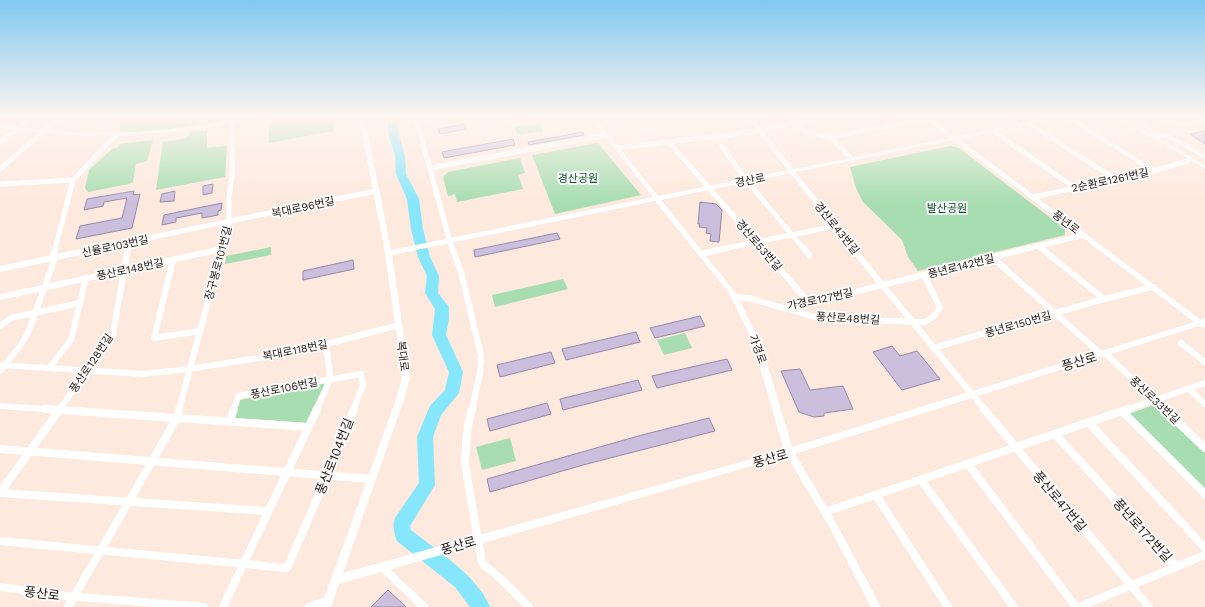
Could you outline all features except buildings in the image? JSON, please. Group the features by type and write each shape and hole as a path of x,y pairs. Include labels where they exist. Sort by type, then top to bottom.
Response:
{"street":[{"path":"0,168 26,146"},
{"path":"0,372 3,365 28,333 36,312 54,256 73,180 104,146"},
{"name":"장구봉로101번길","path":"68,607 177,418 189,369 213,287 229,222 232,146"},
{"name":"복대로","path":"328,603 399,402 406,378 388,253 367,146"},
{"path":"424,146 447,241 461,272 481,355 480,373 465,447 465,464 482,563 502,580 528,607"},
{"path":"430,168 546,146"},
{"path":"617,148 632,146"},
{"name":"경산로53번길","path":"673,146 809,303"},
{"path":"722,146 746,180 809,255"},
{"name":"경산로43번길","path":"771,146 882,285"},
{"path":"839,146 853,160"},
{"name":"경산로","path":"388,253 919,146"},
{"name":"풍년로","path":"965,146 1153,287 1204,323"},
{"path":"1014,146 1075,188"},
{"path":"1065,146 1115,179"},
{"path":"1114,146 1154,171"},
{"path":"1165,146 1205,172"},
{"path":"1170,146 1205,168"},
{"path":"1177,146 1205,164"},
{"path":"1188,146 1205,157"},
{"name":"가경로","path":"617,148 735,297 758,343 790,452 825,512 876,607"},
{"name":"2순환로1261번길","path":"1033,197 1154,171 1187,161"},
{"path":"0,184 73,180"},
{"name":"복대로96번길","path":"229,222 376,191"},
{"name":"신율로103번길","path":"0,269 54,256 129,243 229,222"},
{"path":"701,254 835,226"},
{"name":"풍년로142번길","path":"882,285 1084,236"},
{"name":"풍산로128번길","path":"0,493 113,334 123,270 129,243"},
{"path":"1039,247 1104,299"},
{"name":"풍산로148번길","path":"0,297 222,249"},
{"name":"풍산로33번길","path":"993,258 1156,401 1205,448"},
{"name":"풍산로148번길","path":"173,260 154,338 200,331"},
{"name":"풍산로48번길","path":"787,309 821,319 925,322 930,320 940,308 924,275"},
{"name":"풍산로148번길","path":"49,368 70,340 86,278"},
{"path":"882,285 972,395"},
{"name":"가경로127번길","path":"735,297 749,298 787,309 882,285"},
{"name":"풍년로150번길","path":"933,348 1104,299 1153,287"},
{"path":"0,326 11,318 80,303"},
{"name":"풍산로","path":"336,580 790,452 1204,323"},
{"name":"복대로118번길","path":"3,365 124,374 143,374 189,369 296,352 399,325"},
{"path":"1181,343 1205,362"},
{"name":"풍산로106번길","path":"223,607 329,379 330,374 326,344"},
{"name":"풍산로104번길","path":"243,564 287,568 328,474 363,386 361,374 329,379"},
{"name":"풍산로106번길","path":"230,421 238,396 329,379"},
{"path":"825,512 1156,401 1205,383"},
{"path":"1189,389 1205,404"},
{"name":"풍산로47번길","path":"972,395 1148,607"},
{"path":"0,406 308,427"},
{"path":"1123,412 1205,494"},
{"path":"1089,423 1205,548"},
{"name":"풍년로172번길","path":"1055,434 1176,566"},
{"path":"0,449 328,474 372,479"},
{"path":"968,464 1076,607"},
{"path":"921,480 1014,607"},
{"name":"풍산로128번길","path":"0,493 267,511"},
{"path":"876,495 948,607"},
{"path":"0,541 100,552 243,564"},
{"name":"풍년로172번길","path":"1079,607 1205,555"},
{"path":"382,566 424,607"},
{"name":"풍산로","path":"0,587 74,596 204,607"},
{"path":"309,607 328,603"}],"green space":[{"path":"151,146 147,161 136,164 133,182 88,192 85,188 89,170 112,149 119,147"},
{"path":"162,146 207,146 207,148 227,146 225,177 156,190"},
{"name":"경산공원","path":"580,146 601,146 641,195 555,214 532,155"},
{"name":"발산공원","path":"948,146 959,148 1065,229 1065,235 918,271 908,257 902,240 863,202 856,188 850,167"},
{"path":"520,158 525,173 518,175 523,189 457,202 455,194 448,196 443,177 448,172"},
{"path":"271,247 271,255 225,264 226,256"},
{"path":"563,279 568,289 495,307 492,295"},
{"path":"685,333 692,348 664,355 657,340"},
{"path":"325,383 306,423 235,418 240,400"},
{"path":"1156,404 1205,452 1205,489 1129,414"},
{"path":"510,438 516,461 482,470 476,447"}],"waterway":[{"path":"397,146 400,156 401,174 413,199 417,229 424,257 433,276 431,290 435,300 442,307 442,319 439,335 456,372 452,393 435,411 425,437 427,485 401,524 403,535 461,581 481,607"}]}
